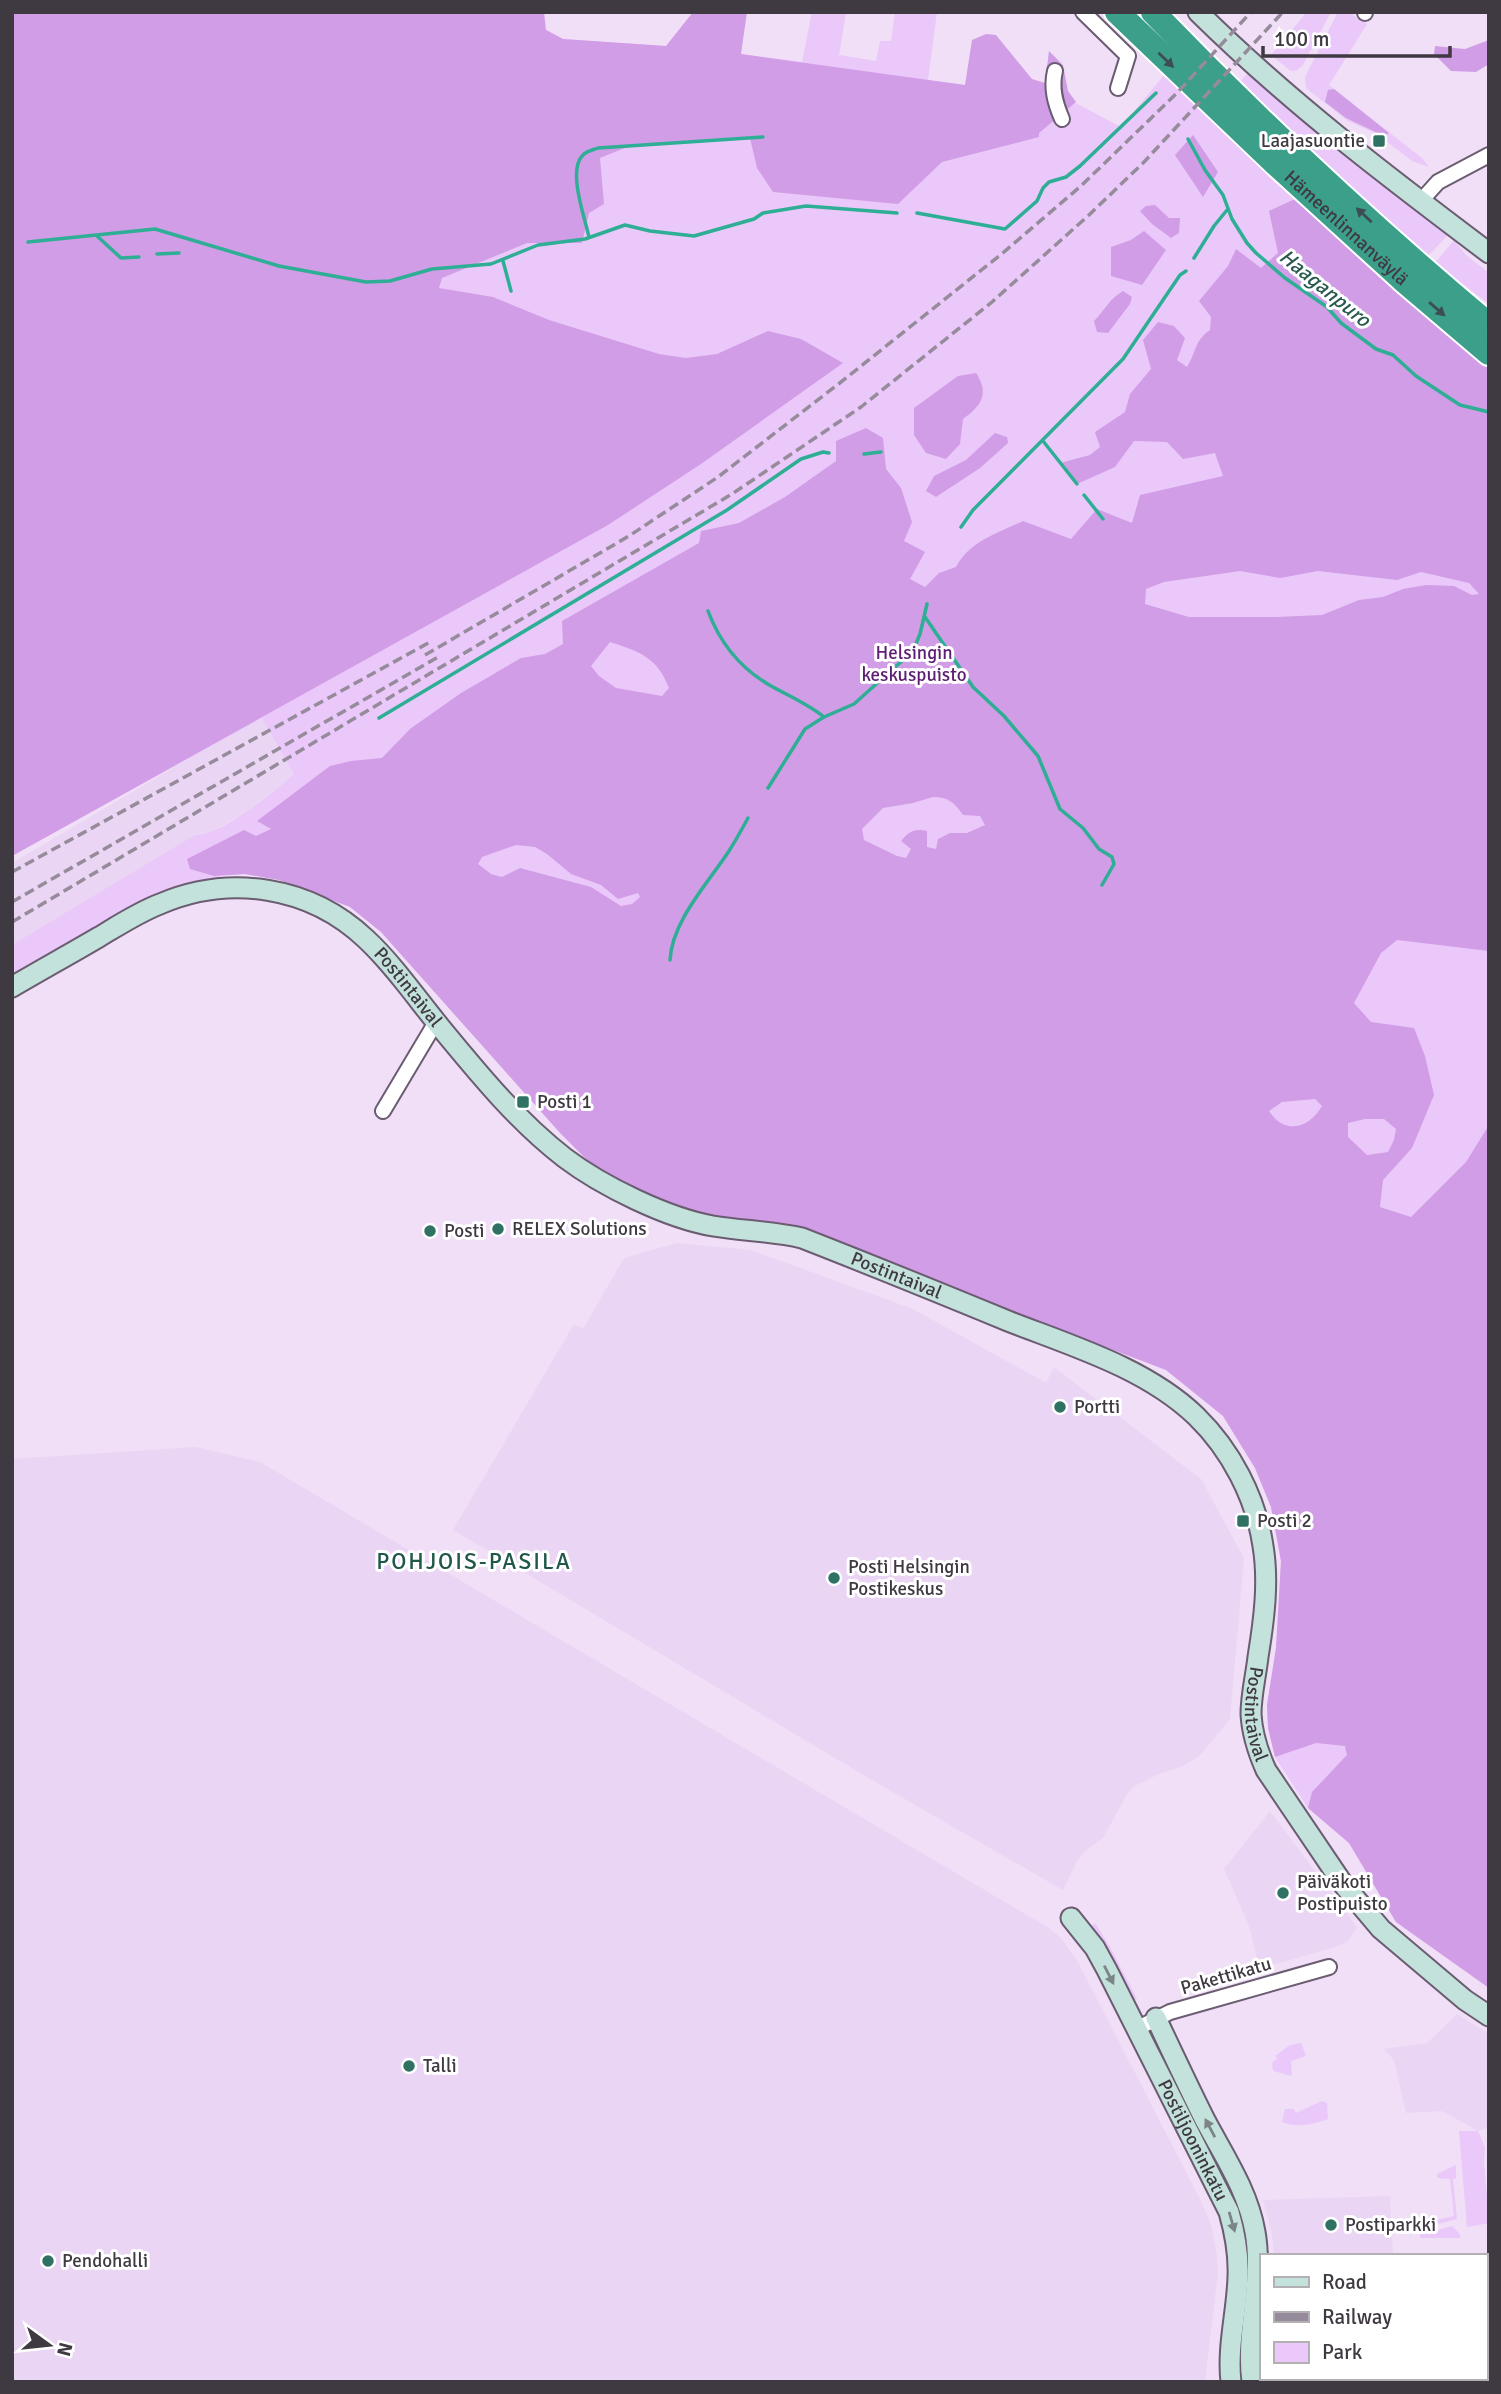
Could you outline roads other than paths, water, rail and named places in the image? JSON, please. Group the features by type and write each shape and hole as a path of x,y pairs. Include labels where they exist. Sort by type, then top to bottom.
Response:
{"highway":[{"name":"Hämeenlinnanväylä","path":"1117,12 1287,174 1402,279 1489,353"},
{"name":"Hämeenlinnanväylä","path":"1153,12 1414,262 1489,325"}],"street":[{"path":"1083,12 1128,56 1118,88"},
{"path":"1198,12 1293,100 1420,202 1489,253"},
{"path":"1055,71 1052,81 1054,95 1062,119"},
{"path":"1420,202 1438,182 1488,156"},
{"name":"Postintaival","path":"12,987 159,904 207,890 239,887 301,898 320,906 365,938 527,1126 567,1159 605,1184 663,1211 692,1221 802,1238 1099,1358 1150,1382 1196,1415 1211,1431 1236,1467 1256,1513 1263,1543 1265,1596 1251,1713 1257,1749 1266,1770 1343,1884 1381,1929 1465,2000 1489,2016"},
{"path":"383,1111 436,1022"},
{"name":"Postiljooninkatu","path":"1071,1918 1095,1948 1229,2212 1236,2242 1252,2280 1230,2348 1231,2382"},
{"name":"Pakettikatu","path":"1136,2029 1178,2010 1329,1967"},
{"name":"Postiljooninkatu","path":"1156,2018 1204,2117 1244,2191 1255,2232 1252,2382"}],"waterway":[{"path":"917,213 1005,229 1037,201 1049,182 1066,177 1080,166 1156,93"},
{"path":"589,237 577,183 579,162 586,152 598,148 763,137"},
{"name":"Haaganpuro","path":"1188,139 1223,195 1232,219 1256,253 1285,278 1327,307 1341,323 1376,349 1393,355 1416,376 1460,405 1489,412"},
{"path":"28,242 155,229 279,266 366,282 390,281 432,269 491,264 538,245 585,239 625,225 694,236 754,219 763,213 806,206 897,213"},
{"path":"1194,258 1227,210"},
{"path":"97,236 121,258 139,257"},
{"path":"157,254 179,253"},
{"path":"503,261 511,291"},
{"path":"961,527 973,510 1123,359 1180,275 1186,271"},
{"path":"1043,441 1077,484"},
{"path":"379,718 727,510 801,459 823,452 829,453"},
{"path":"864,454 881,452"},
{"path":"1084,495 1103,519"},
{"path":"768,788 805,729 854,704 913,651 927,604"},
{"path":"708,611 725,644 750,672 824,717"},
{"path":"925,617 973,687 1004,716 1038,756 1060,809 1083,828 1099,849 1112,857 1114,864 1102,885"},
{"path":"670,960 672,945 684,917 748,818"}],"railway":[{"path":"425,655 629,536 718,477 841,382 1004,252 1082,185 1176,94 1251,12"},
{"path":"12,922 732,494 861,407 992,302 1089,215 1144,162 1283,12"},
{"path":"12,872 432,641"},
{"path":"12,902 440,656"}],"place":[{"name":"Laajasuontie","path":"1379,141"},
{"name":"Posti 1","path":"523,1102"},
{"name":"RELEX Solutions","path":"498,1229"},
{"name":"Posti","path":"430,1231"},
{"name":"Portti","path":"1060,1407"},
{"name":"Posti 2","path":"1243,1521"},
{"name":"Posti Helsingin Postikeskus","path":"834,1578"},
{"name":"Päiväkoti Postipuisto","path":"1283,1893"},
{"name":"Talli","path":"409,2066"},
{"name":"Postiparkki","path":"1331,2225"},
{"name":"Pendohalli","path":"48,2261"}],"district":[{"name":"POHJOIS-PASILA","path":"474,1561"}],"park label":[{"name":"Helsingin keskuspuisto","path":"914,664"}]}
